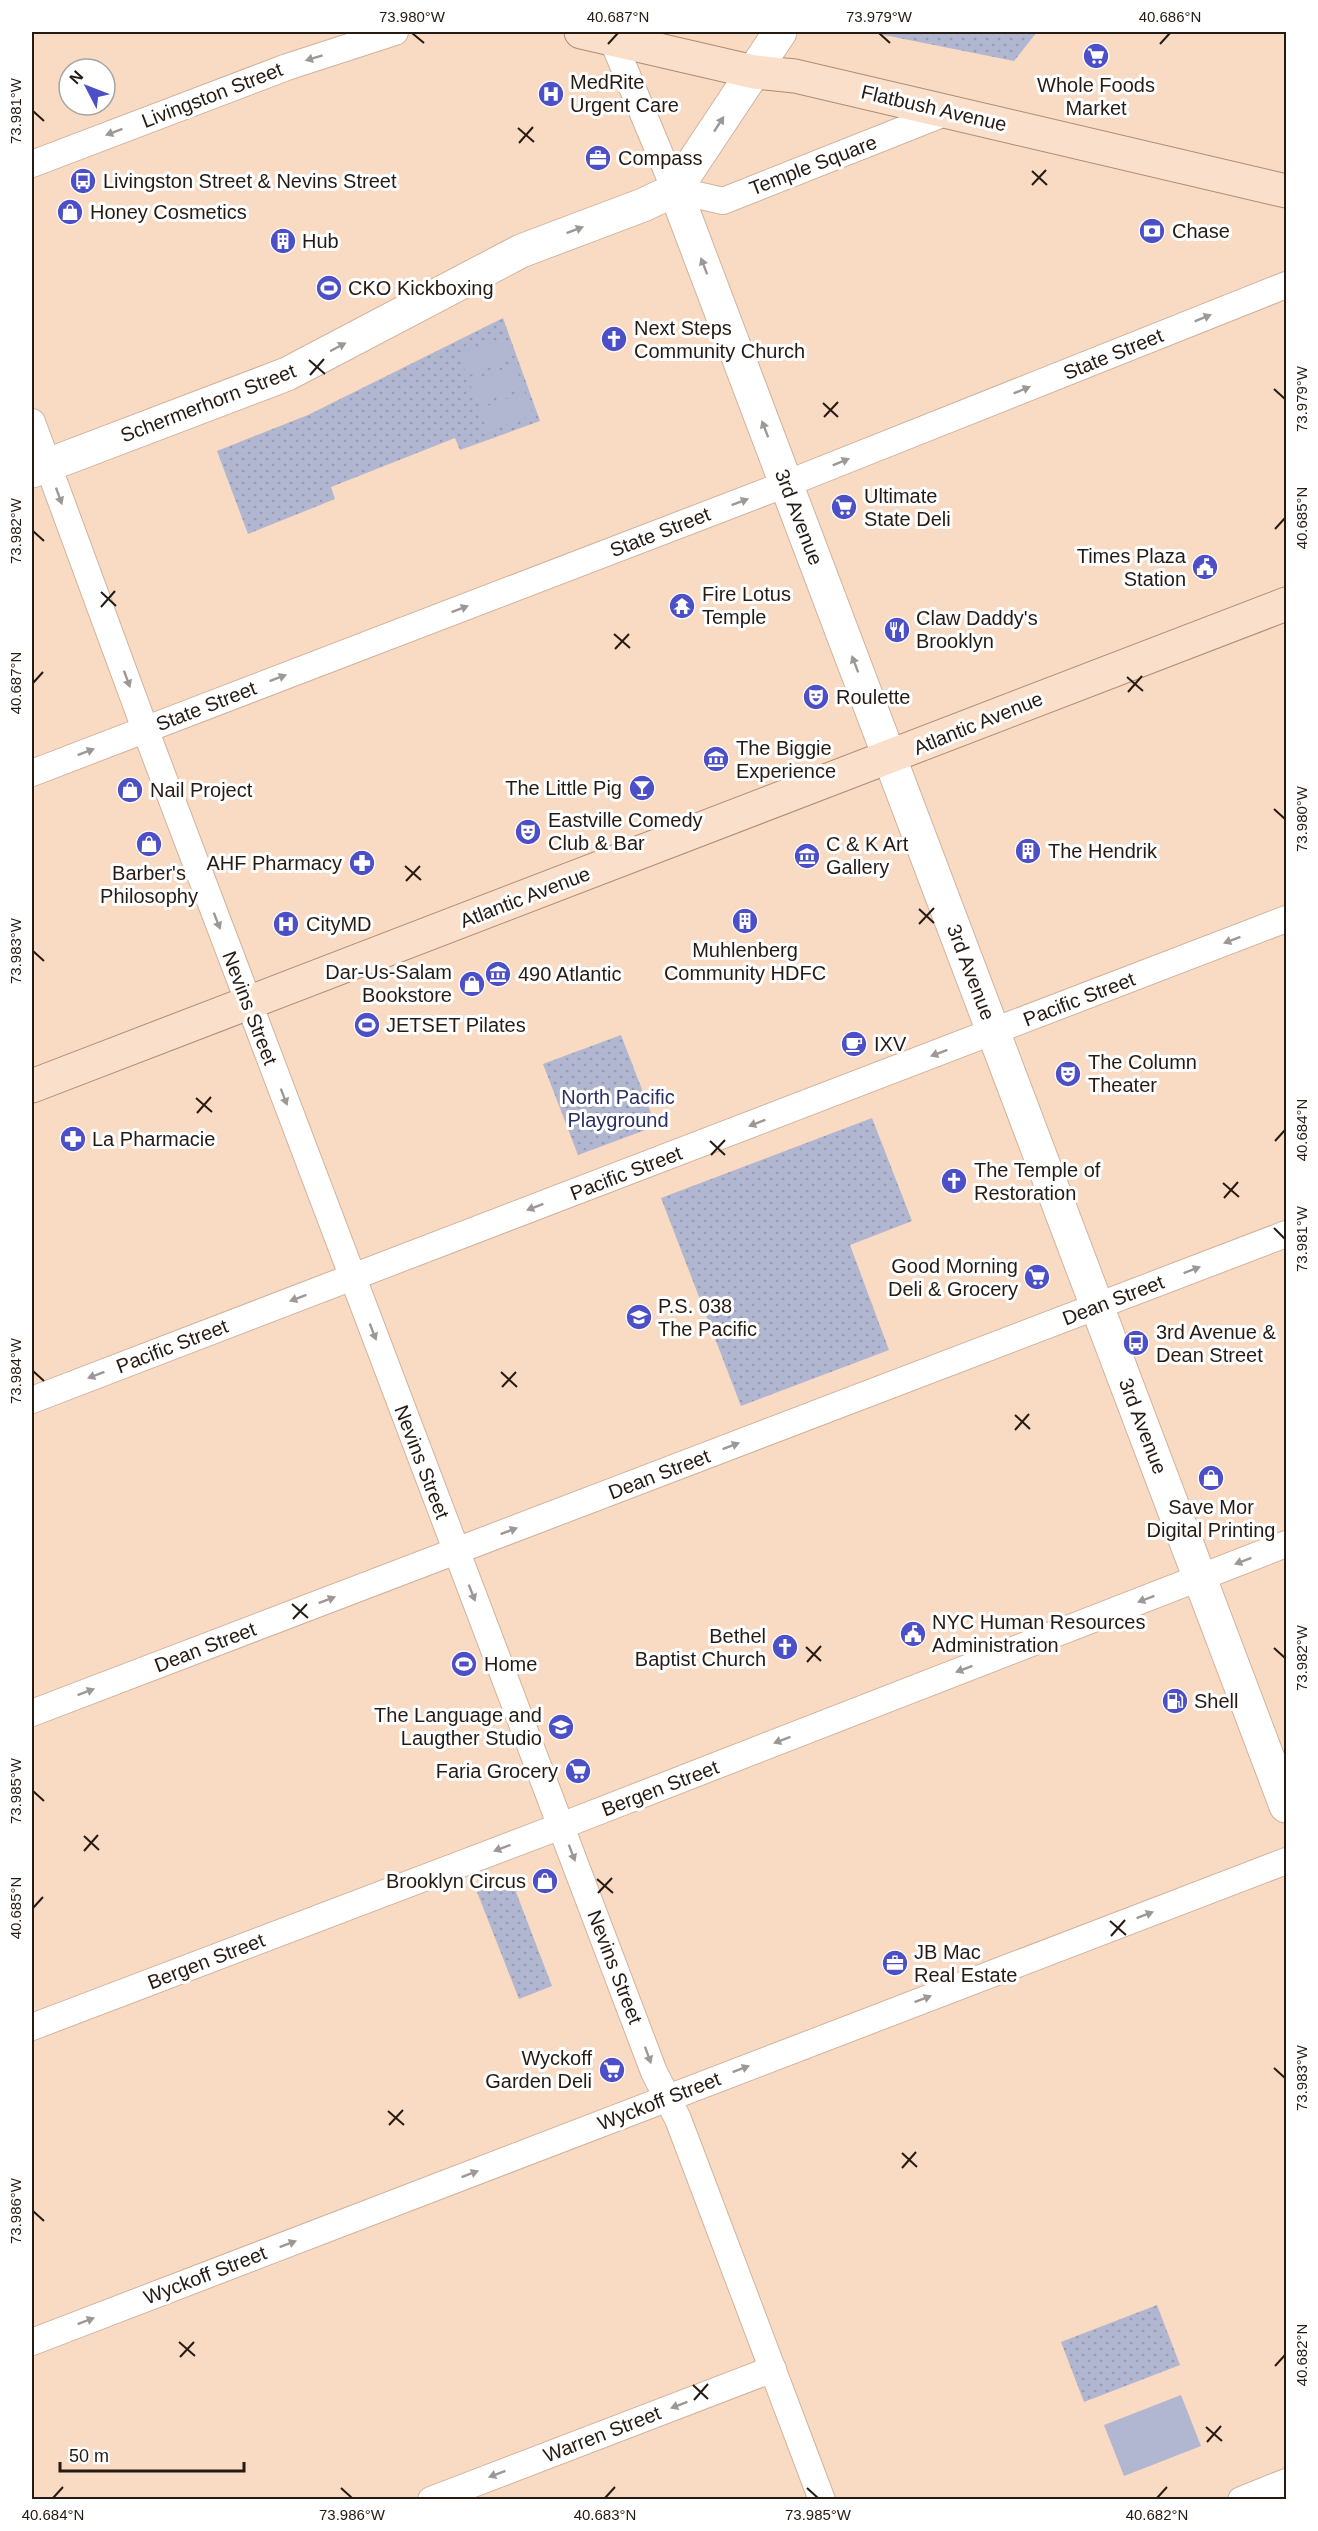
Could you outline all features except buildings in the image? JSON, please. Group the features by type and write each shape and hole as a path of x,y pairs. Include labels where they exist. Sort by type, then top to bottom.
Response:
{"main road":[{"name":"Flatbush Avenue","path":"581,32 754,72 795,76 1287,191"},
{"path":"675,190 780,32"},
{"name":"Schermerhorn Street","path":"40,468 287,374 521,251 643,205 675,190"},
{"name":"3rd Avenue","path":"675,190 1287,1806"},
{"name":"Atlantic Avenue","path":"32,1086 1287,604"}],"street":[{"name":"Livingston Street","path":"32,164 287,67 395,32"},
{"name":"3rd Avenue","path":"612,39 675,190"},
{"name":"Temple Square","path":"675,190 723,201 950,111"},
{"name":"State Street","path":"32,773 786,484 1287,285"},
{"name":"Nevins Street","path":"32,422 40,468 145,729 654,2072 678,2119 822,2499"},
{"name":"Pacific Street","path":"32,1400 1287,919"},
{"name":"Dean Street","path":"32,1713 1287,1234"},
{"name":"Bergen Street","path":"32,2027 561,1826 1287,1544"},
{"name":"Wyckoff Street","path":"32,2342 1287,1861"},
{"name":"Warren Street","path":"431,2499 772,2369"},
{"path":"1241,2499 1287,2482"}],"green space":[{"path":"869,32 1037,32 1014,61"},
{"path":"503,318 540,421 460,450 455,438 331,487 335,499 248,534 217,451 308,415"},
{"path":"505,337 513,359 467,376 459,354"},
{"path":"515,365 523,387 477,404 469,381"},
{"path":"525,392 533,415 487,431 479,409"},
{"name":"North Pacific Playground","path":"621,1035 656,1126 578,1155 543,1064"},
{"path":"872,1118 912,1221 850,1245 889,1350 741,1406 661,1198"},
{"path":"511,1879 552,1986 519,1999 477,1892"},
{"path":"1157,2305 1180,2365 1084,2402 1061,2342"},
{"path":"1181,2395 1201,2446 1124,2476 1104,2425"}],"place":[{"name":"Whole Foods Market","path":"1096,56"},
{"name":"MedRite Urgent Care","path":"551,94"},
{"name":"Compass","path":"598,158"},
{"name":"Livingston Street & Nevins Street","path":"83,181"},
{"name":"Honey Cosmetics","path":"70,212"},
{"name":"Chase","path":"1152,231"},
{"name":"Hub","path":"283,241"},
{"name":"CKO Kickboxing","path":"329,288"},
{"name":"Next Steps Community Church","path":"614,339"},
{"name":"Ultimate State Deli","path":"844,507"},
{"name":"Times Plaza Station","path":"1205,567"},
{"name":"Fire Lotus Temple","path":"682,606"},
{"name":"Claw Daddy's Brooklyn","path":"897,630"},
{"name":"Roulette","path":"816,697"},
{"name":"The Biggie Experience","path":"716,759"},
{"name":"The Little Pig","path":"642,788"},
{"name":"Nail Project","path":"130,790"},
{"name":"Eastville Comedy Club & Bar","path":"528,832"},
{"name":"Barber's Philosophy","path":"149,844"},
{"name":"The Hendrik","path":"1028,851"},
{"name":"C & K Art Gallery","path":"807,856"},
{"name":"AHF Pharmacy","path":"362,863"},
{"name":"Muhlenberg Community HDFC","path":"745,921"},
{"name":"CityMD","path":"286,924"},
{"name":"490 Atlantic","path":"498,974"},
{"name":"Dar-Us-Salam Bookstore","path":"472,984"},
{"name":"JETSET Pilates","path":"367,1025"},
{"name":"IXV","path":"854,1044"},
{"name":"The Column Theater","path":"1068,1074"},
{"name":"La Pharmacie","path":"73,1139"},
{"name":"The Temple of Restoration","path":"954,1181"},
{"name":"Good Morning Deli & Grocery","path":"1037,1277"},
{"name":"P.S. 038 The Pacific","path":"639,1317"},
{"name":"3rd Avenue & Dean Street","path":"1136,1343"},
{"name":"Save Mor Digital Printing","path":"1211,1478"},
{"name":"NYC Human Resources Administration","path":"913,1634"},
{"name":"Bethel Baptist Church","path":"785,1647"},
{"name":"Home","path":"464,1664"},
{"name":"Shell","path":"1175,1701"},
{"name":"The Language and Laugther Studio","path":"561,1727"},
{"name":"Faria Grocery","path":"578,1771"},
{"name":"Brooklyn Circus","path":"545,1881"},
{"name":"JB Mac Real Estate","path":"895,1963"},
{"name":"Wyckoff Garden Deli","path":"612,2070"}]}
